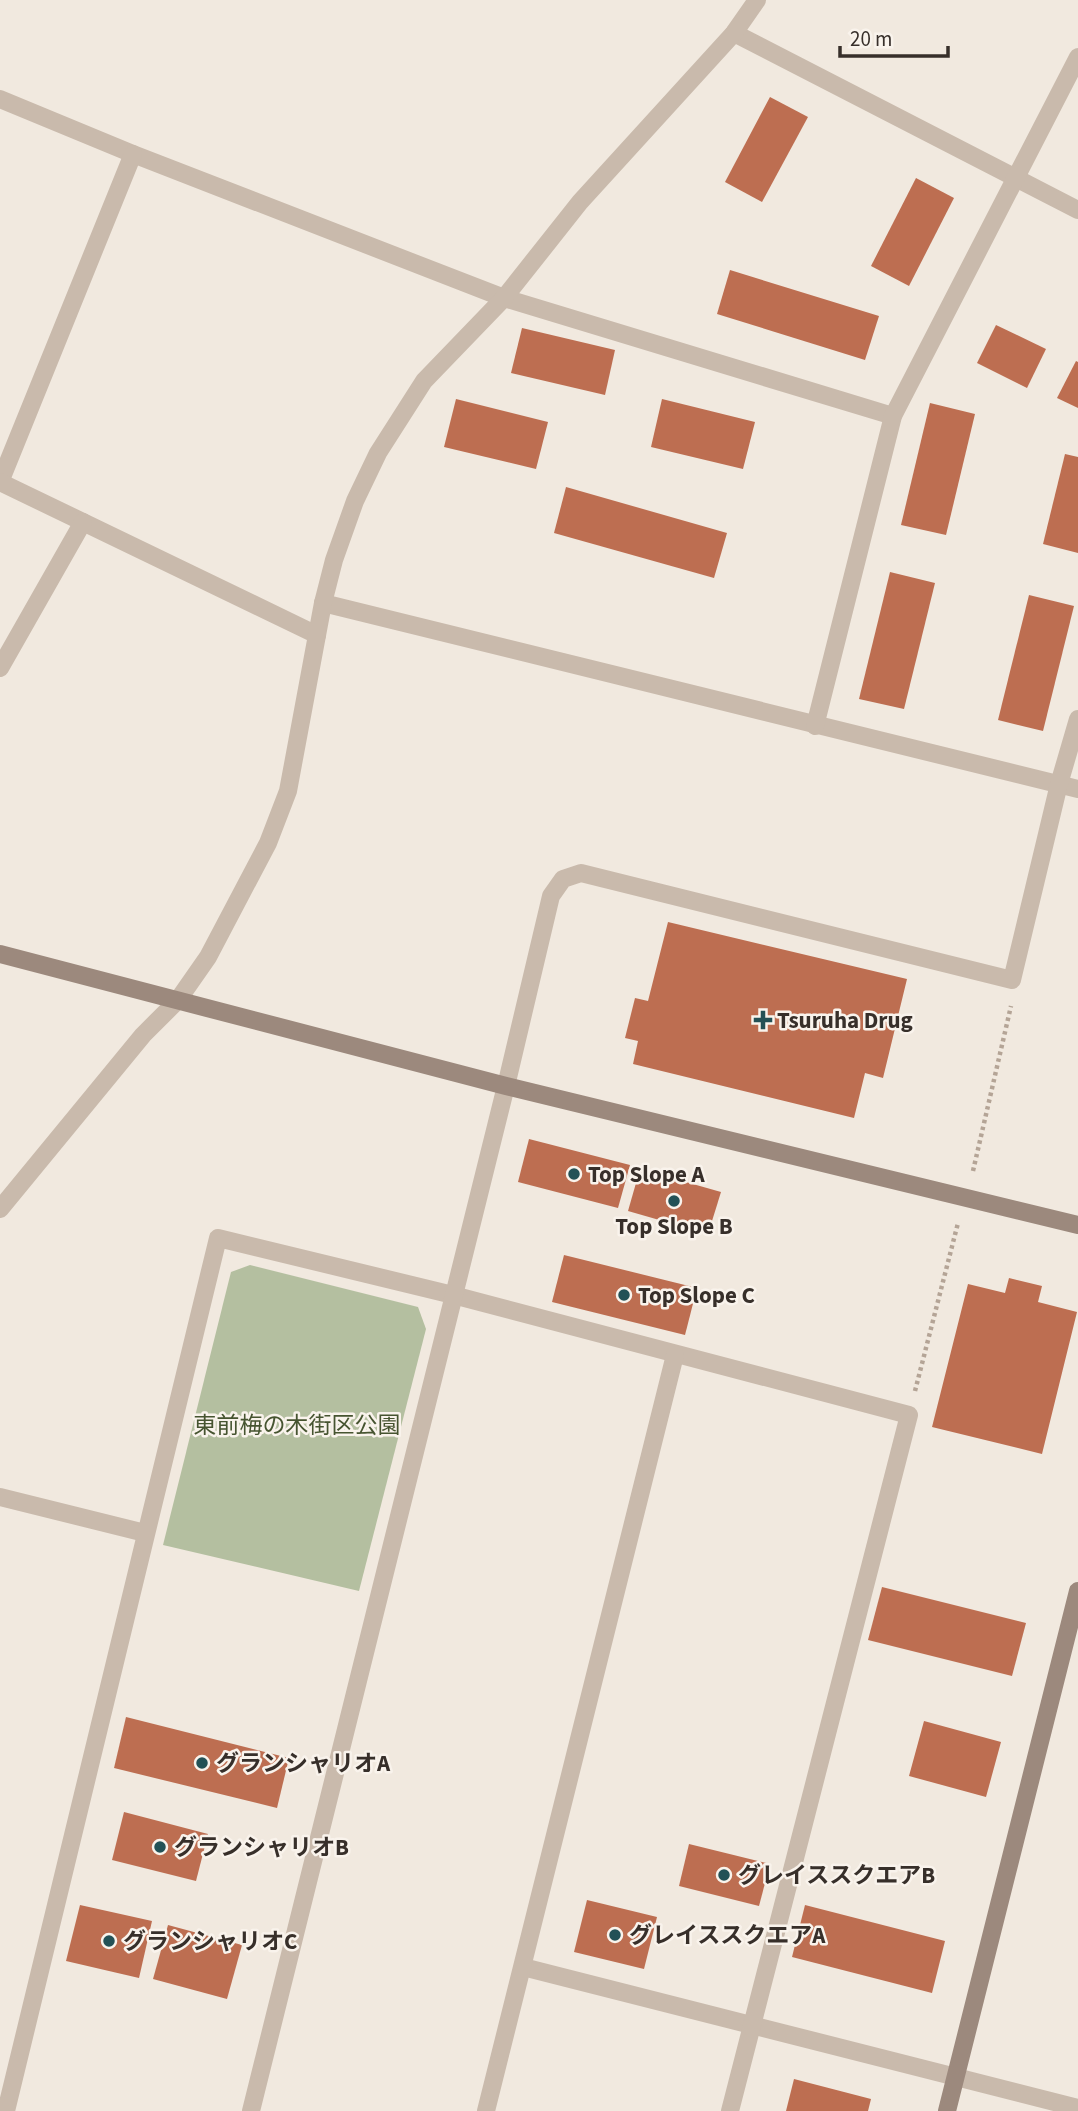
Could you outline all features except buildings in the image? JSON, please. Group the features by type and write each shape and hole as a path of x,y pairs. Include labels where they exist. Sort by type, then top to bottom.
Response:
{"street":[{"path":"0,1209 144,1035 178,1000 214,946 268,843 288,791 323,603 334,560 355,501 378,453 424,382 504,298 580,202 734,33 757,0"},
{"path":"734,33 1078,210"},
{"path":"815,726 893,416 1078,57"},
{"path":"0,99 133,154 504,298 893,416"},
{"path":"133,154 0,482 317,635"},
{"path":"0,668 83,522"},
{"path":"323,603 1078,789"},
{"path":"251,2111 551,896 564,879 580,873 1012,980 1059,784 1078,719"},
{"path":"0,954 506,1086 1078,1225"},
{"path":"6,2111 218,1238 453,1295 909,1415 730,2111"},
{"path":"486,2111 675,1355"},
{"path":"0,1497 145,1533"},
{"path":"947,2111 1078,1591"},
{"path":"523,1966 1078,2108"}],"path":[{"path":"909,1415 1012,1007 1012,980"}],"green space":[{"name":"東前梅の木街区公園","path":"250,1265 418,1307 426,1329 359,1591 163,1545 231,1272"}],"place":[{"name":"Tsuruha Drug","path":"763,1020"},
{"name":"Top Slope A","path":"574,1174"},
{"name":"Top Slope B","path":"674,1201"},
{"name":"Top Slope C","path":"624,1295"},
{"name":"グランシャリオA","path":"202,1763"},
{"name":"グランシャリオB","path":"160,1847"},
{"name":"グレイススクエアB","path":"724,1875"},
{"name":"グレイススクエアA","path":"615,1935"},
{"name":"グランシャリオC","path":"109,1941"}]}
